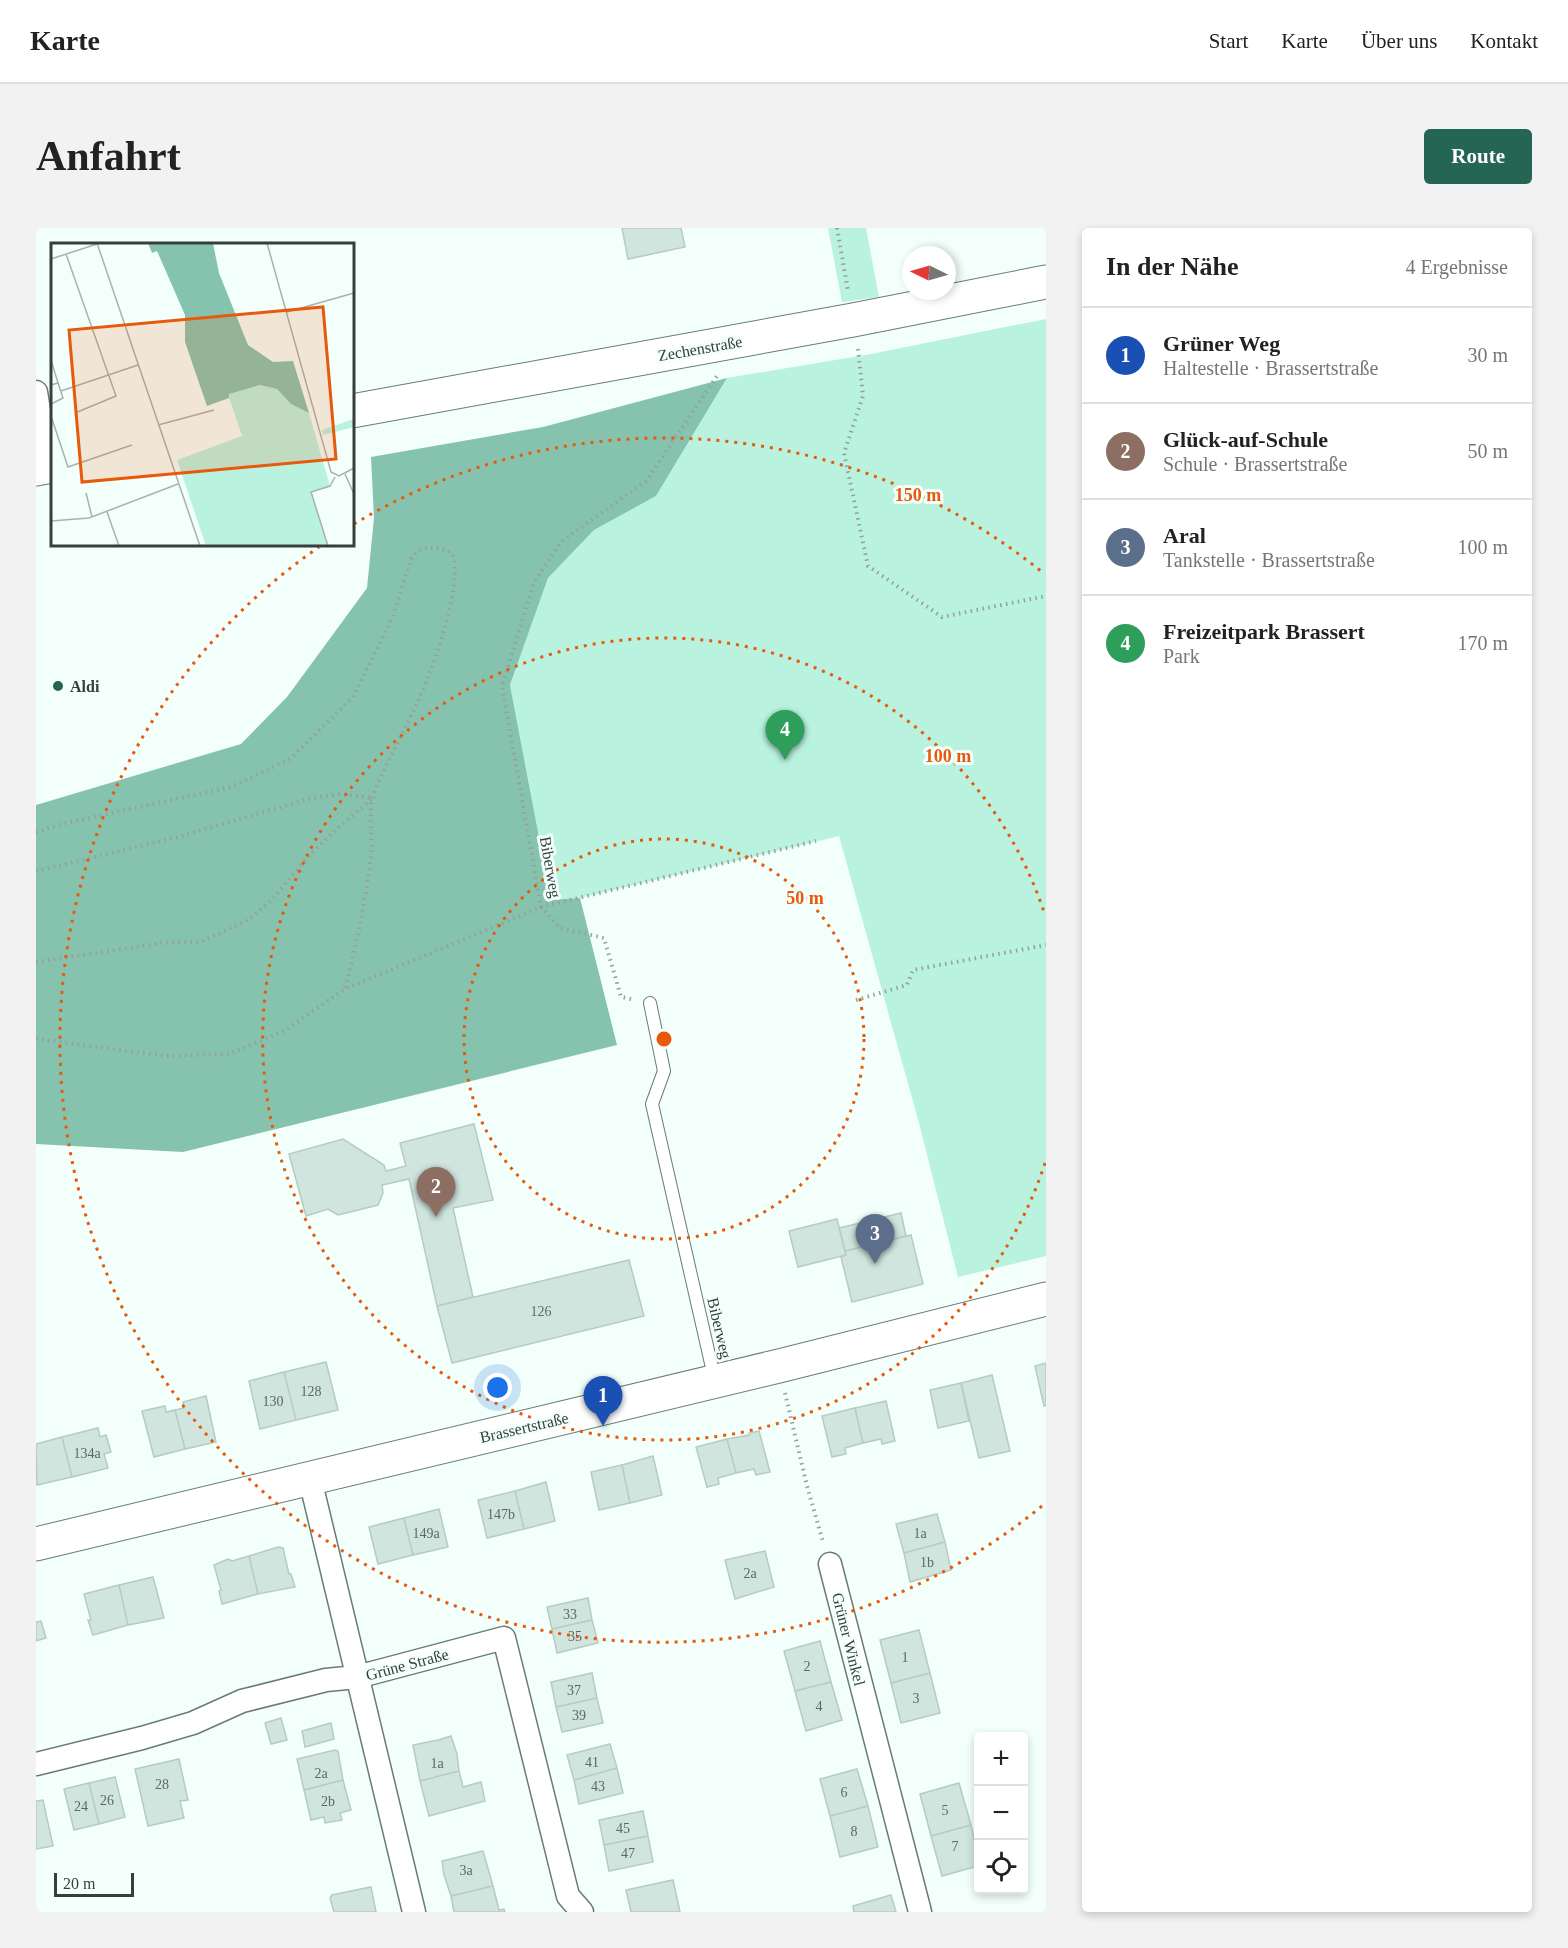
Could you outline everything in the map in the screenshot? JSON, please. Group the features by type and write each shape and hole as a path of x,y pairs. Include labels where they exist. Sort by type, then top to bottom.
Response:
{"main road":[{"name":"Zechenstraße","path":"354,411 856,335 1046,282"},
{"name":"Brassertstraße","path":"36,1544 779,1366 1046,1299"}],"street":[{"path":"36,392 46,467"},
{"path":"310,1479 414,1912"},
{"name":"Grüner Winkel","path":"830,1564 920,1912"},
{"name":"Grüne Straße","path":"36,1764 193,1723 242,1701 326,1680 357,1677 504,1638 568,1896 582,1912"}],"lane":[{"name":"Biberweg","path":"650,1003 664,1071 652,1104 715,1381"}],"path":[{"path":"837,228 856,335 863,396 844,453 868,566 942,617 1046,596"},
{"name":"Biberweg","path":"650,1003 621,997 604,938 560,928 541,907 502,686 534,582 562,541 646,481 721,370"},
{"path":"36,832 66,823 231,787 291,759 353,697 393,616 411,559 416,552 431,547 451,552 454,558 455,590 447,622 418,702 372,798 305,860 271,900 248,920 201,942 169,942 36,962"},
{"path":"36,871 178,837 308,799 340,794 372,798"},
{"path":"345,989 361,923 371,853 372,798"},
{"path":"36,1039 166,1056 229,1054 284,1031 345,989 541,907 816,841"},
{"path":"856,1000 907,985 913,970 1046,945"},
{"path":"779,1366 807,1486 830,1564"}],"green space":[{"path":"828,228 866,228 879,297 842,302"},
{"path":"1046,319 1046,1256 958,1277 919,1123 839,836 580,898 551,900 510,685 548,578 594,530 656,496 727,378 871,354"},
{"path":"727,378 656,496 594,530 548,578 510,685 551,900 580,898 617,1045 183,1152 36,1144 36,805 241,744 287,697 367,588 374,518 371,457 543,427"}],"building":[{"path":"622,228 681,228 685,247 628,259"},
{"path":"474,1124 493,1200 453,1208 473,1297 437,1306 409,1179 382,1185 383,1193 378,1205 338,1215 328,1209 306,1216 289,1154 343,1139 384,1165 386,1171 406,1166 400,1143"},
{"path":"901,1213 906,1236 845,1251 839,1228"},
{"path":"837,1219 846,1255 798,1267 789,1231"},
{"path":"911,1235 923,1284 852,1302 841,1257 846,1255 845,1251"},
{"path":"629,1260 644,1316 452,1363 437,1306"},
{"path":"326,1362 338,1410 296,1420 284,1372"},
{"path":"1046,1363 1046,1406 1044,1406 1035,1366"},
{"path":"284,1372 296,1420 260,1429 249,1381"},
{"path":"992,1375 1010,1451 979,1458 961,1383"},
{"path":"961,1383 969,1421 938,1428 930,1390"},
{"path":"206,1396 216,1442 185,1449 175,1410 184,1408 183,1402"},
{"path":"886,1401 895,1441 882,1444 881,1439 863,1443 855,1408"},
{"path":"165,1406 166,1412 175,1410 185,1449 154,1457 142,1411"},
{"path":"855,1408 863,1443 845,1448 846,1454 832,1457 822,1416"},
{"path":"98,1428 100,1437 106,1435 111,1452 104,1454 108,1468 72,1477 62,1437"},
{"path":"759,1431 770,1472 756,1475 754,1469 736,1473 727,1439"},
{"path":"62,1437 72,1477 37,1485 36,1444"},
{"path":"727,1439 736,1473 718,1478 719,1484 707,1487 696,1447"},
{"path":"653,1456 662,1495 630,1503 622,1465"},
{"path":"622,1465 630,1503 599,1510 591,1472"},
{"path":"546,1482 555,1521 524,1529 515,1491"},
{"path":"515,1491 524,1529 487,1538 478,1500"},
{"path":"439,1509 448,1547 413,1555 404,1518"},
{"path":"937,1514 945,1542 904,1553 896,1524"},
{"path":"404,1518 413,1555 378,1564 369,1527"},
{"path":"945,1542 951,1570 910,1582 904,1553"},
{"path":"278,1547 283,1548 289,1574 291,1574 295,1587 258,1594 249,1556"},
{"path":"765,1551 774,1587 735,1599 725,1560"},
{"path":"249,1556 258,1594 222,1604 219,1591 221,1590 214,1565 228,1559 232,1561"},
{"path":"153,1577 164,1618 128,1625 119,1585"},
{"path":"119,1585 128,1625 93,1635 84,1594"},
{"path":"588,1598 592,1620 552,1629 547,1607"},
{"path":"592,1620 598,1643 557,1653 552,1629"},
{"path":"41,1621 46,1638 36,1641 36,1622"},
{"path":"919,1630 930,1673 891,1683 880,1640"},
{"path":"820,1641 831,1682 795,1691 784,1651"},
{"path":"592,1673 597,1698 556,1707 551,1682"},
{"path":"930,1673 940,1713 901,1723 891,1683"},
{"path":"831,1682 842,1720 806,1731 795,1691"},
{"path":"597,1698 603,1723 562,1732 556,1707"},
{"path":"281,1718 287,1740 271,1744 265,1723"},
{"path":"331,1723 334,1739 305,1747 302,1731"},
{"path":"451,1736 457,1754 459,1771 420,1781 413,1745"},
{"path":"610,1744 617,1768 574,1780 567,1755"},
{"path":"338,1751 343,1780 304,1790 297,1759"},
{"path":"179,1759 188,1800 180,1801 184,1818 148,1826 135,1769"},
{"path":"617,1768 623,1793 579,1804 574,1780"},
{"path":"857,1769 868,1806 830,1816 820,1779"},
{"path":"459,1771 463,1787 481,1782 485,1801 429,1816 420,1781"},
{"path":"115,1777 125,1817 99,1824 89,1783"},
{"path":"343,1780 351,1810 340,1813 342,1820 325,1823 324,1817 311,1820 304,1790"},
{"path":"89,1783 99,1824 74,1830 64,1789"},
{"path":"959,1783 971,1825 931,1836 920,1794"},
{"path":"43,1800 53,1846 36,1849 36,1801"},
{"path":"868,1806 878,1847 840,1857 830,1816"},
{"path":"643,1811 648,1836 604,1845 599,1820"},
{"path":"971,1825 974,1838 974,1867 942,1876 931,1836"},
{"path":"648,1836 653,1862 609,1871 604,1845"},
{"path":"483,1851 493,1886 451,1896 442,1861"},
{"path":"673,1880 680,1912 631,1912 626,1890"},
{"path":"493,1886 499,1910 504,1909 505,1912 454,1912 451,1896"},
{"path":"371,1887 376,1912 334,1912 330,1898 332,1895"},
{"path":"891,1895 896,1912 854,1912 853,1906"}],"place":[{"name":"Aldi","path":"58,686"},
{"name":"Freizeitpark Brassert","path":"785,760"},
{"name":"Glück-auf-Schule","path":"436,1217"},
{"name":"Aral","path":"875,1264"},
{"name":"Grüner Weg","path":"603,1426"}]}
